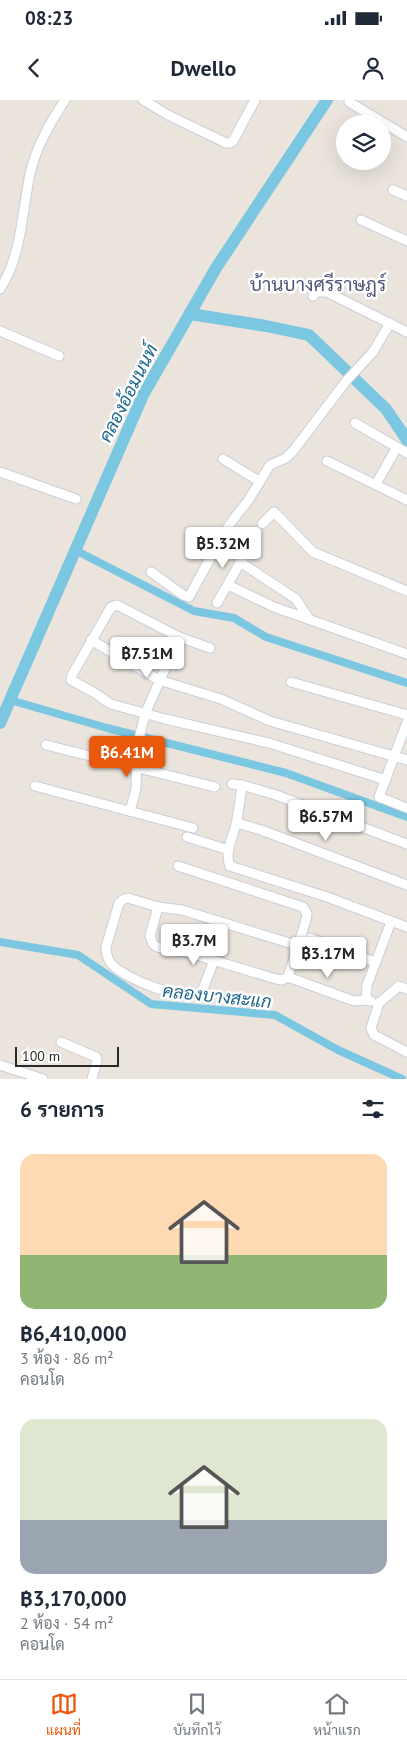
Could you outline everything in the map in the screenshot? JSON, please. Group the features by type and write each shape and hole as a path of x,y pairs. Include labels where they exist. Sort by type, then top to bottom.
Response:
{"street":[{"path":"0,289 20,237 30,176 36,154 65,100"},
{"path":"143,100 168,115 226,143 233,141 255,100"},
{"path":"350,100 348,102 407,137"},
{"path":"393,190 407,196"},
{"path":"361,220 407,241"},
{"path":"313,296 316,292 327,292 407,332"},
{"path":"152,572 183,595 189,597 224,533 248,501 270,465 286,458 293,451 346,380 373,352 390,323"},
{"path":"0,331 59,356"},
{"path":"355,423 407,452"},
{"path":"376,484 397,447"},
{"path":"223,459 259,481"},
{"path":"327,460 407,500"},
{"path":"0,472 76,499"},
{"path":"262,524 274,512 313,552 407,591"},
{"path":"217,602 249,547"},
{"path":"240,562 296,599 309,619"},
{"path":"228,585 274,607 407,654"},
{"path":"210,648 179,637 117,605 111,607 91,640 71,680 110,704 269,743 386,780"},
{"path":"130,811 135,796 135,767 141,730 159,680 179,637"},
{"path":"91,640 159,680 221,699 270,721 407,760"},
{"path":"291,682 407,715"},
{"path":"407,722 379,797 407,808"},
{"path":"46,745 215,787"},
{"path":"232,784 276,795 407,844"},
{"path":"242,785 237,823 229,850 228,862 234,868 327,897 407,927"},
{"path":"35,786 193,828"},
{"path":"237,823 261,830 407,885"},
{"path":"187,838 229,850"},
{"path":"158,907 150,936 153,944 157,947 186,952 276,979 282,980 288,977 307,914 303,907 178,866"},
{"path":"214,960 201,992 192,995 178,994 135,981 111,964 106,954 106,947 120,901 128,898 158,907 182,910 298,946"},
{"path":"366,1000 367,985 391,922"},
{"path":"310,938 375,962"},
{"path":"288,977 354,1001 366,1000 379,1003"},
{"path":"406,1048 378,1037 371,1032 379,1003 392,990 403,987 407,980"},
{"path":"61,1042 96,1058 97,1064 92,1079"},
{"path":"0,1064 43,1079"}],"waterway":[{"name":"คลองอ้อมนนท์","path":"0,723 143,395 216,268 327,100"},
{"path":"190,314 309,335 386,409 407,440"},
{"path":"75,550 194,611 234,618 266,637 407,683"},
{"path":"10,700 107,728 286,773 407,817"},
{"name":"คลองบางสะแก","path":"0,942 78,955 151,1004 275,1015 338,1050 402,1079"}],"district":[{"name":"บ้านบางศรีราษฎร์","path":"318,284"}]}
